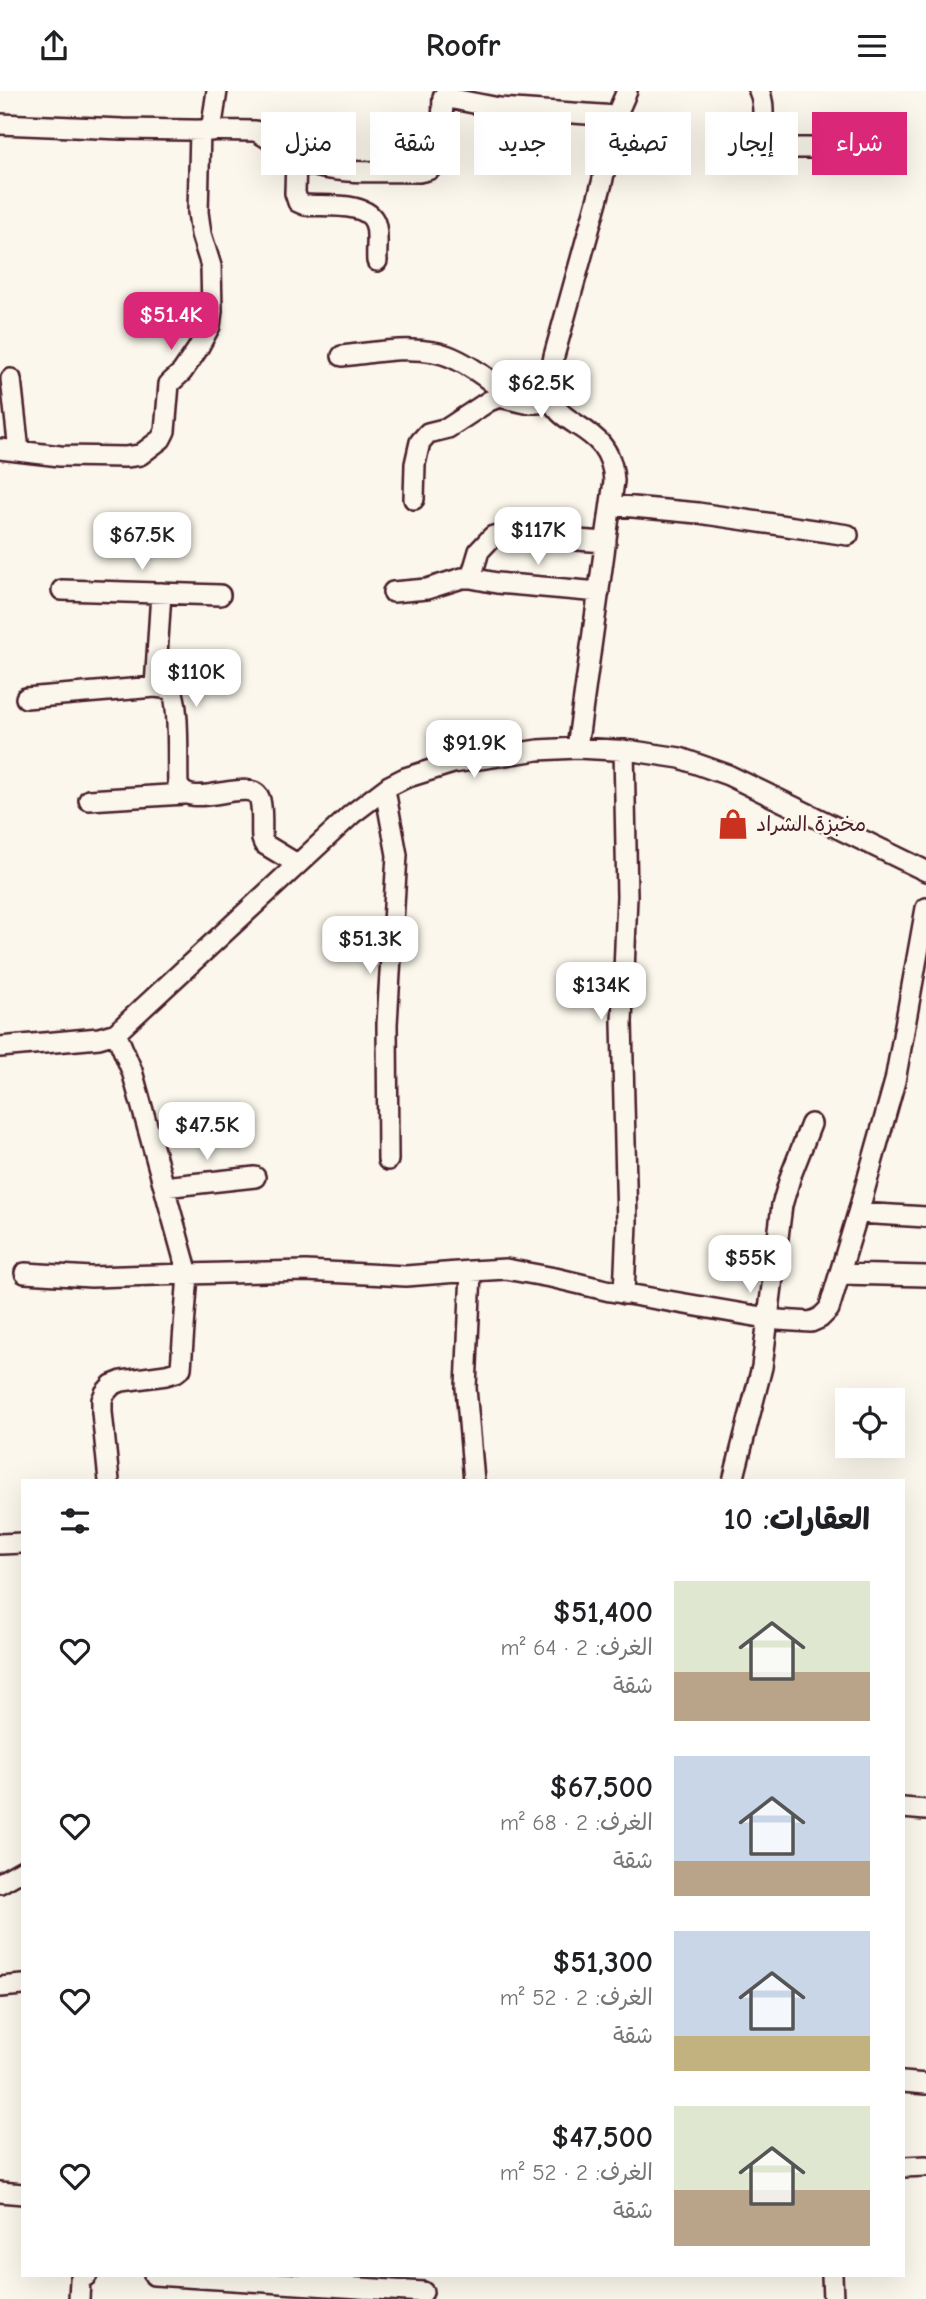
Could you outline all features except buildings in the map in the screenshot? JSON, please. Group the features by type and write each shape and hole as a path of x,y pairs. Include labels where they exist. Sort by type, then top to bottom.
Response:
{"street":[{"path":"11,379 9,450 60,456 126,457 140,455 161,439 165,431 169,384 182,372 197,350 209,326 212,311 211,266 201,234 198,212 206,130 217,91"},
{"path":"618,112 627,91"},
{"path":"759,91 764,104 764,134 771,146 812,148"},
{"path":"356,170 418,172 430,169 439,153 442,94 499,108 585,115"},
{"path":"0,124 255,131 261,134"},
{"path":"296,175 295,193 298,202 305,205 356,207 369,213 376,224 377,261"},
{"path":"577,748 611,505 614,465 598,438 569,419 550,397 550,380 554,356 604,175"},
{"path":"342,356 399,349 438,352 492,381 512,400"},
{"path":"414,499 415,464 420,442 428,433 448,428 499,397 538,403 550,397"},
{"path":"611,505 754,520 848,535"},
{"path":"471,578 479,551 493,536 606,542"},
{"path":"393,592 427,589 462,578 471,578 497,583 599,592"},
{"path":"62,590 220,596"},
{"path":"155,687 161,593"},
{"path":"26,698 165,687 174,694 178,784 184,794"},
{"path":"0,1047 108,1036 291,861 385,789 404,778 453,763 522,751 577,748 624,750 680,758 728,775 926,871"},
{"path":"624,750 627,896 622,1022 627,1223 624,1294"},
{"path":"385,789 397,855 387,1024 388,1160"},
{"path":"89,800 184,794 194,796 246,790 257,794 260,800 261,839 264,844 291,861"},
{"path":"25,1273 91,1277 306,1272 406,1276 506,1269 624,1294 767,1318 811,1322 829,1309 895,1081 926,908"},
{"path":"108,1036 132,1071 188,1275 181,1368 166,1375 122,1381 113,1385 102,1400 109,1479"},
{"path":"734,1479 762,1367 782,1205 811,1124"},
{"path":"164,1187 255,1177"},
{"path":"858,1213 926,1217"},
{"path":"471,1271 466,1388 474,1479"},
{"path":"840,1274 926,1276"},
{"path":"0,1544 21,1543"},
{"path":"905,1808 926,1810"},
{"path":"0,1883 21,1871"},
{"path":"0,1987 21,1985"},
{"path":"905,2082 926,2084"},
{"path":"905,2167 926,2166"},
{"path":"0,2192 21,2194"},
{"path":"79,2299 80,2280 84,2277"},
{"path":"193,2277 424,2289"},
{"path":"832,2277 832,2299"}],"place":[{"name":"مخبزة الشراد","path":"733,824"}]}
